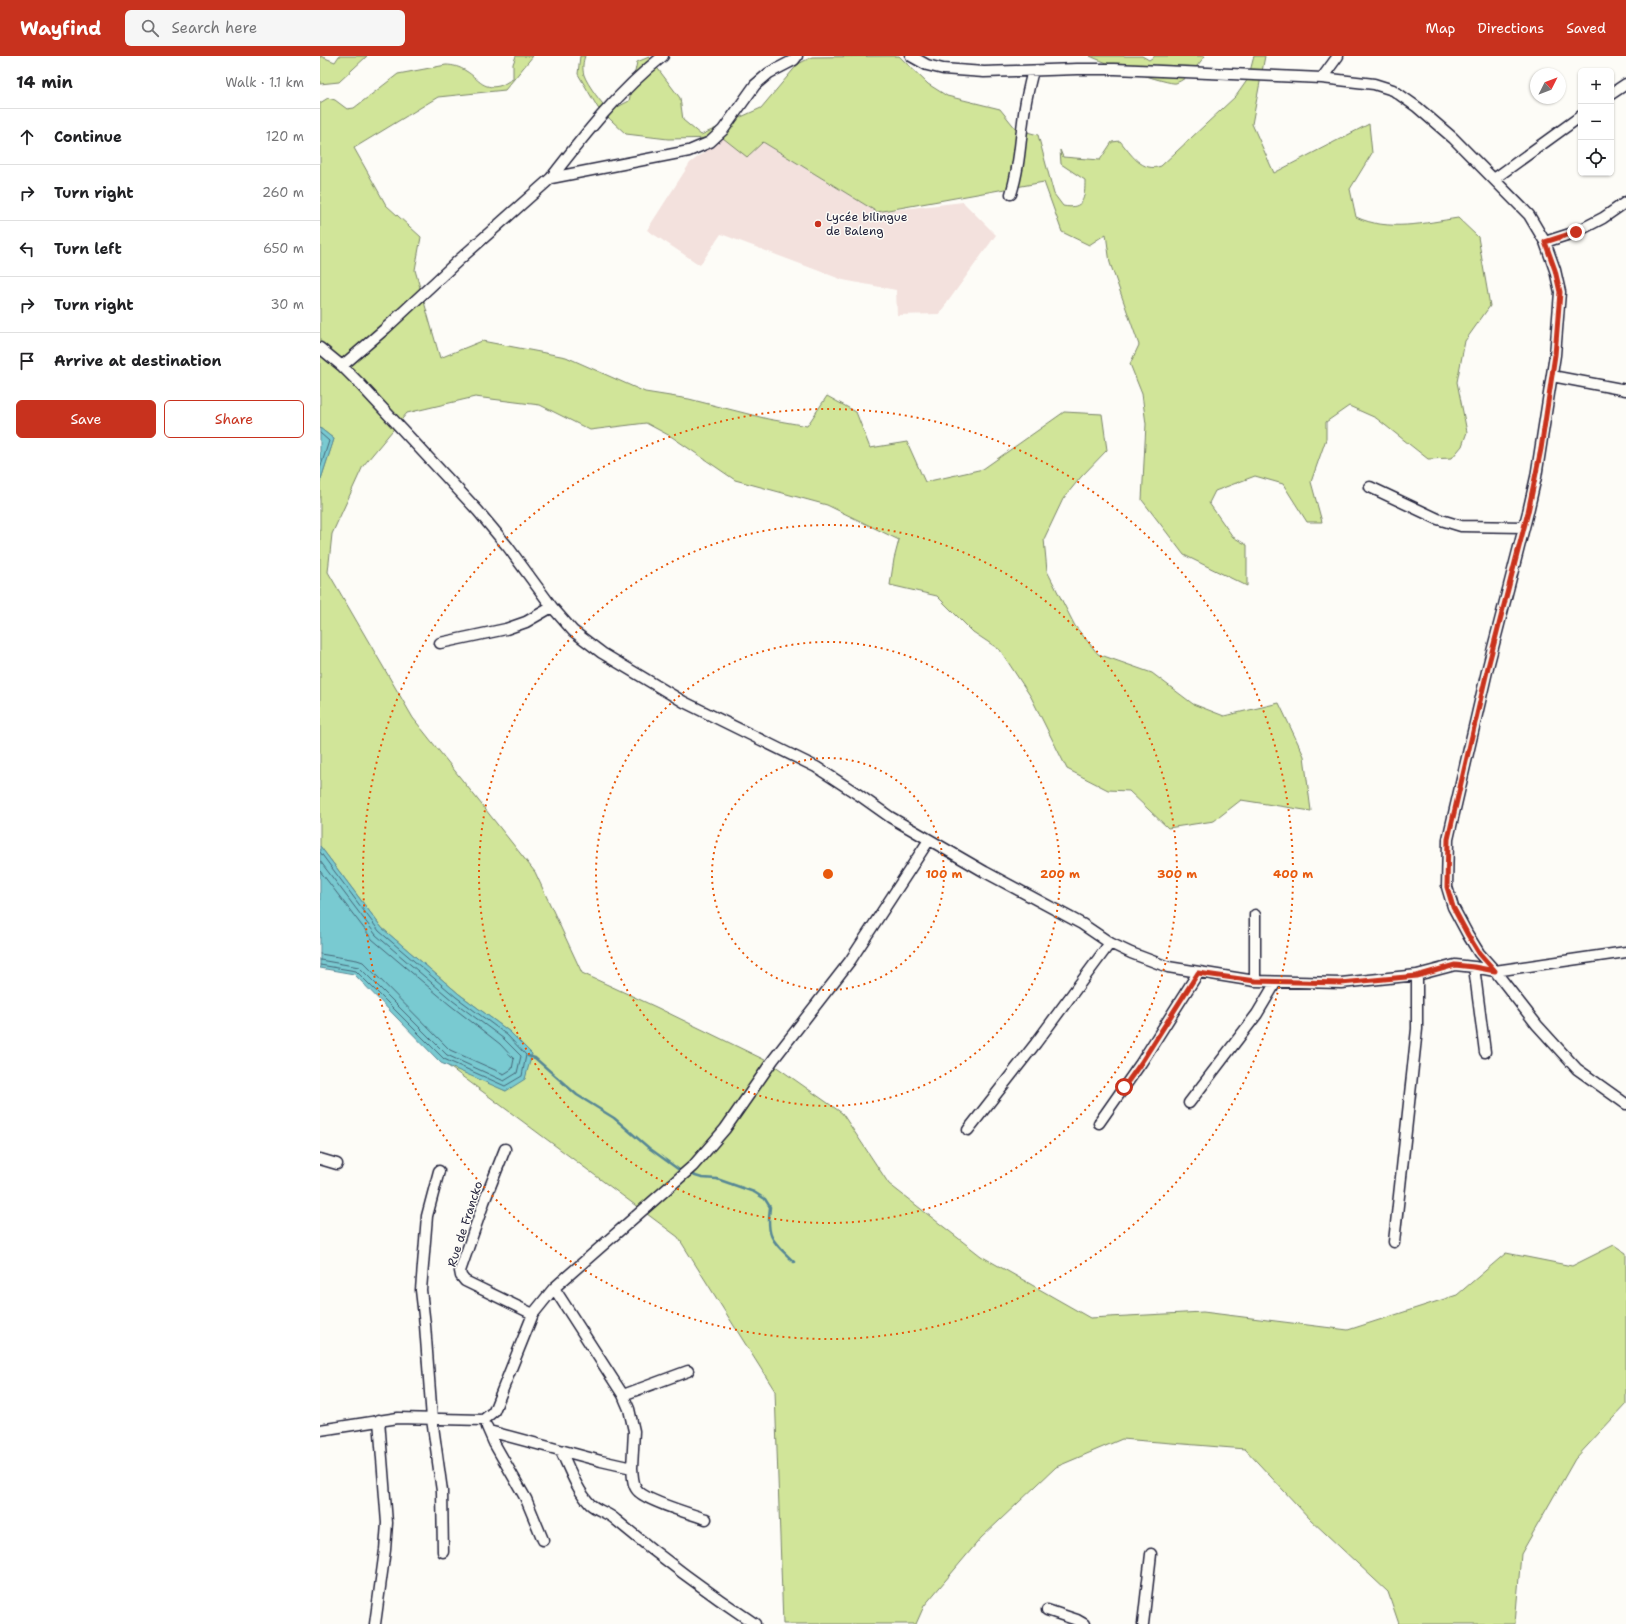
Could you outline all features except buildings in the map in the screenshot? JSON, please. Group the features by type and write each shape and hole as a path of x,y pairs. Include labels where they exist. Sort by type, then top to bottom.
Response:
{"street":[{"path":"342,366 386,328 550,178 626,87 663,56"},
{"path":"550,178 682,152 710,142 723,130 755,84 769,73 794,60 797,56"},
{"path":"911,56 927,65 943,69 984,72 1077,68 1115,69 1322,78 1374,84 1392,90 1417,107 1453,138 1529,215 1545,242 1555,270 1560,292 1555,355 1536,477 1490,660 1448,839 1447,887 1453,907 1479,953 1537,1025 1578,1069 1626,1104"},
{"path":"1322,78 1338,56"},
{"path":"1011,194 1020,156 1026,102 1033,71"},
{"path":"1614,92 1626,84"},
{"path":"1494,179 1578,118"},
{"path":"1545,242 1576,232 1603,218 1626,202"},
{"path":"320,348 342,366 478,511 508,547 552,607 573,631 602,653 684,702 816,767 890,817 1082,924 1110,943 1131,954 1168,967 1255,981 1341,983 1417,976 1455,965 1495,971 1626,952"},
{"path":"1552,376 1626,390"},
{"path":"1370,488 1438,518 1462,526 1524,526"},
{"path":"440,643 506,629 526,622 552,607"},
{"path":"320,1430 398,1418 483,1420 494,1411 533,1314 554,1288 693,1166 725,1129 778,1054 850,961 929,840"},
{"path":"1255,915 1255,981"},
{"path":"968,1130 1110,943"},
{"path":"1474,967 1485,1052"},
{"path":"1099,1123 1141,1063 1198,973"},
{"path":"1394,1242 1417,1029 1417,976"},
{"path":"1189,1103 1258,1014 1276,982"},
{"name":"Rue de Francko","path":"505,1148 460,1271 461,1276 465,1281 533,1314"},
{"path":"320,1159 337,1164"},
{"path":"439,1171 427,1216 421,1290 427,1345 432,1419 442,1491 443,1552"},
{"path":"554,1288 624,1395 634,1431 632,1479 638,1492 646,1497 706,1519"},
{"path":"624,1395 688,1371"},
{"path":"375,1624 387,1523 379,1420"},
{"path":"483,1420 526,1499 544,1540"},
{"path":"489,1431 526,1440 561,1451 632,1468"},
{"path":"561,1451 579,1488 590,1504 614,1518 628,1531 755,1624"},
{"path":"1143,1624 1151,1554"},
{"path":"1047,1610 1084,1624"}],"shaded area":[{"name":"Lycée bilingue de Baleng","path":"723,138 763,142 877,212 963,202 996,235 939,314 897,315 896,290 843,280 721,234 700,265 647,230 690,163"}],"green space":[{"path":"320,56 335,62 339,56 367,56 339,82 320,84"},
{"path":"516,56 533,56 505,90 438,97 354,148 386,205 421,237 415,270 440,358 482,341 566,357 645,392 689,399 768,419 807,426 827,396 856,412 870,448 907,442 925,482 983,469 1064,412 1102,414 1107,450 1081,477 1063,499 1044,539 1047,571 1075,626 1098,654 1152,673 1193,704 1224,716 1279,703 1304,756 1311,811 1241,800 1214,821 1168,828 1129,791 1108,790 1067,769 1031,697 1000,650 973,632 937,596 890,585 899,540 827,505 735,480 672,437 646,423 590,430 540,405 475,397 407,413 363,466 332,534 328,572 413,718 535,872 582,973 771,1063 842,1113 889,1184 981,1256 1090,1318 1203,1312 1348,1330 1457,1295 1506,1253 1572,1266 1614,1245 1626,1253 1626,1404 1575,1459 1521,1554 1515,1624 1399,1624 1388,1592 1310,1519 1245,1449 1122,1439 1056,1467 981,1538 924,1606 916,1624 783,1624 775,1391 678,1237 436,1057 506,1091 532,1054 510,1032 459,994 382,928 320,846 320,482 334,439 320,428 320,103 328,98 335,100 347,109 354,108 398,74 446,65 456,66 464,70 484,85 493,87 499,86 513,79 513,64"},
{"path":"580,56 585,56 583,73 586,79 599,100 610,111 629,101 637,62 649,57 680,98 683,120 701,135 761,108 798,64 812,57 899,56 928,84 947,96 1000,109 1016,129 1038,135 1054,194 1063,206 1070,207 1079,204 1082,201 1085,192 1085,180 1061,164 1060,150 1063,157 1100,160 1112,142 1120,141 1143,165 1148,167 1161,166 1236,96 1248,79 1254,56 1265,56 1252,124 1274,173 1369,124 1372,153 1350,189 1356,217 1368,222 1394,225 1420,224 1458,218 1478,237 1490,306 1465,341 1457,382 1467,432 1462,446 1452,458 1428,459 1376,418 1349,406 1326,422 1326,439 1311,482 1322,522 1307,522 1283,484 1255,476 1215,491 1209,503 1233,537 1247,545 1247,586 1184,555 1142,500 1146,424 1142,394 1130,364 1139,345 1110,263 1106,234 1089,245 1062,232 1044,182 877,212 763,142 747,157 723,138 668,139 626,134 598,108 578,74"},
{"path":"1090,56 1142,56 1149,60 1155,56 1205,56 1189,75 1181,81 1171,83 1148,77"}],"water":[{"path":"320,428 334,439 320,482"},
{"path":"320,846 382,928 459,994 510,1032 532,1054 525,1079 506,1091 441,1063 354,974 320,968"}],"waterway":[{"path":"528,1056 535,1058 577,1095 614,1118 649,1148 682,1172"},
{"path":"689,1174 702,1178 717,1179 754,1192 765,1199 770,1207 770,1233 776,1244 794,1262"}],"place":[{"name":"Lycée bilingue de Baleng","path":"818,224"}],"route":[{"path":"1124,1087 1198,973 1255,981 1341,983 1371,979 1417,976 1440,968 1455,965 1495,971 1479,953 1453,907 1447,887 1448,839 1488,667 1516,563 1541,449 1555,355 1560,292 1555,270 1545,242 1576,232"}]}
